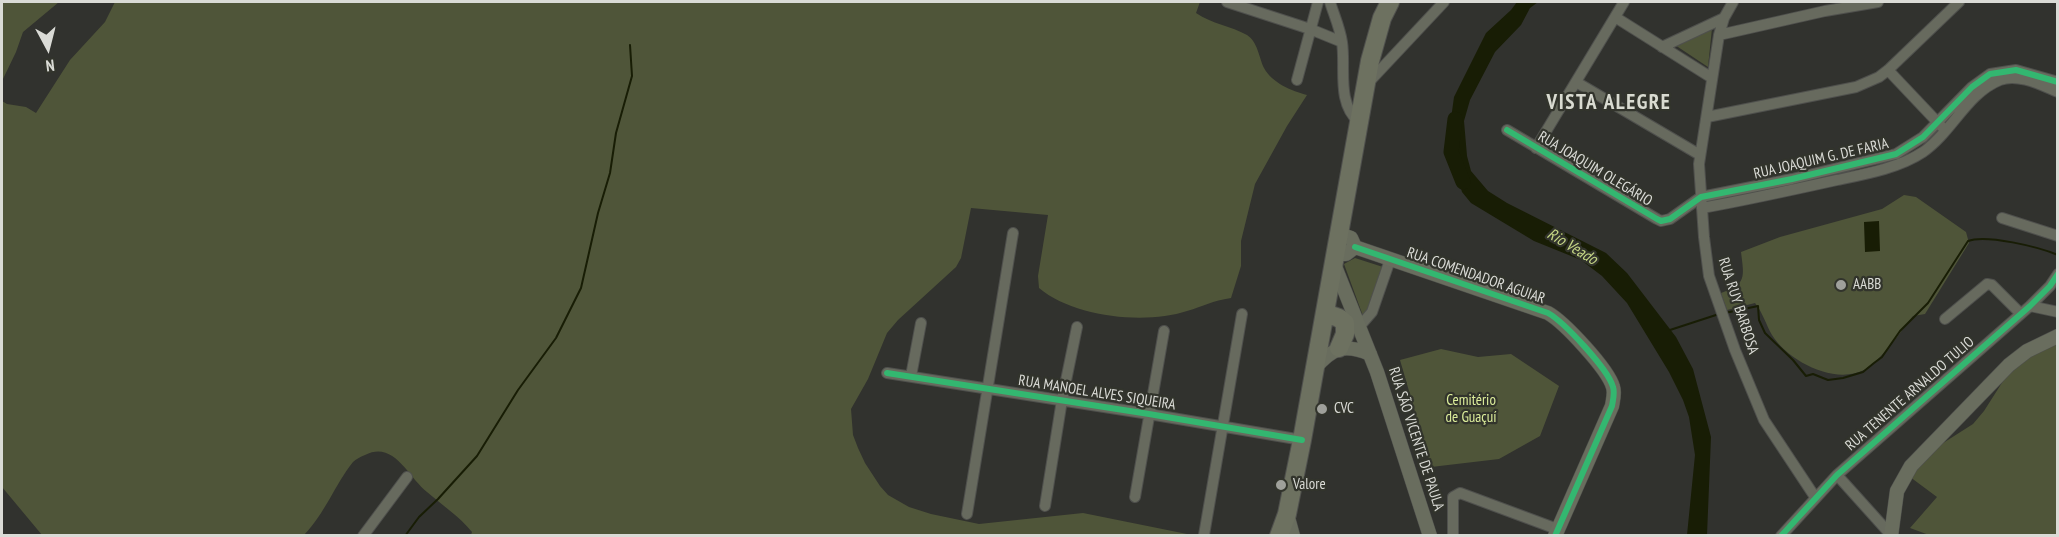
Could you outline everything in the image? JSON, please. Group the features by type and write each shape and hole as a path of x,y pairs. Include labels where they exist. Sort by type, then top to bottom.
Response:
{"highway":[{"path":"1279,536 1287,514 1302,440 1375,40 1390,2"},
{"path":"1325,313 1345,323 1346,334 1339,348"}],"street":[{"path":"1227,2 1342,42"},
{"path":"1298,80 1318,2"},
{"path":"1330,2 1342,42 1345,100 1350,113 1359,122"},
{"path":"1366,85 1444,2"},
{"path":"1536,148 1624,2"},
{"name":"RUA RUY BARBOSA","path":"1733,2 1724,18 1719,35 1700,155 1706,258 1719,308 1764,420 1815,497"},
{"path":"1825,11 1836,2"},
{"path":"1719,35 1825,11 1878,2"},
{"path":"1707,117 1856,87 1879,77 1959,2"},
{"path":"1615,18 1713,78"},
{"path":"1662,47 1724,18"},
{"path":"1888,70 1942,126"},
{"name":"RUA JOAQUIM G. DE FARIA","path":"1702,202 1812,186 1901,163 1924,151 1972,87 1990,74 2016,70 2058,82"},
{"name":"RUA JOAQUIM G. DE FARIA","path":"1942,126 1988,88 2003,79 2032,82 2058,92"},
{"path":"1576,82 1700,155"},
{"name":"RUA JOAQUIM OLEGÁRIO","path":"1508,130 1661,221 1670,219 1702,202"},
{"path":"2002,218 2058,236"},
{"path":"967,514 1013,233"},
{"name":"RUA COMENDADOR AGUIAR","path":"1339,234 1351,238 1355,247 1558,318 1608,376 1613,387 1612,406 1556,532"},
{"path":"1335,259 1355,247"},
{"name":"RUA SÃO VICENTE DE PAULA","path":"1335,259 1377,372 1430,536"},
{"path":"1359,327 1372,312 1390,260"},
{"name":"RUA TENENTE ARNALDO TULIO","path":"1781,536 1837,475 2030,306 2050,286 2058,274"},
{"path":"1945,319 1987,284 1992,285 2020,313"},
{"path":"2030,306 2058,312"},
{"path":"1204,535 1242,314"},
{"path":"911,376 921,323"},
{"path":"1045,506 1062,400 1077,327"},
{"path":"1135,497 1164,331"},
{"path":"1891,535 1897,491 1911,466 2009,364 2027,351 2058,336"},
{"path":"1315,368 1327,354 1339,348 1357,349 1370,354"},
{"name":"RUA MANOEL ALVES SIQUEIRA","path":"887,373 1302,440"},
{"path":"1837,475 1891,535"},
{"path":"363,536 408,477"},
{"path":"1453,536 1453,501 1454,497 1460,493 1556,532"},
{"path":"1287,514 1293,536"}],"green space":[{"path":"2,2 59,2 23,32 2,81"},
{"path":"115,2 1200,2 1196,13 1247,35 1254,42 1264,68 1272,78 1289,89 1307,95 1255,184 1241,241 1241,266 1231,298 1170,315 1131,318 1090,312 1071,306 1053,298 1039,288 1038,276 1048,215 971,208 961,258 956,267 887,333 868,379 851,409 853,435 865,463 888,495 909,507 979,524 1083,513 1192,535 471,535 472,532 467,526 427,492 400,462 384,452 375,452 353,462 304,535 42,535 2,487 2,101 26,107 36,113 70,60 105,22"},
{"path":"1712,28 1708,67 1675,45"},
{"name":"AABB","path":"1904,195 1916,197 1966,232 1969,243 1925,314 1913,316 1877,360 1864,370 1839,375 1813,368 1789,354 1779,345 1755,303 1727,310 1721,293 1740,283 1743,274 1741,252 1780,237 1882,209"},
{"path":"1355,258 1383,267 1368,311 1363,316 1344,264"},
{"path":"2057,339 2057,535 1929,535 1910,528 1937,497 1906,474 1929,452 1973,424 2012,367"},
{"name":"Cemitério de Guaçuí","path":"1441,349 1478,357 1511,354 1559,386 1540,436 1499,459 1431,467 1400,360"}],"water":[{"path":"1517,2 1538,2 1530,8 1521,25 1495,52 1470,100 1464,121 1467,156 1471,171 1488,191 1507,203 1606,253 1627,273 1676,337 1693,369 1711,437 1707,535 1687,535 1695,455 1689,417 1669,372 1627,303 1602,276 1581,260 1534,241 1471,203 1462,192 1455,168 1450,126 1454,97 1486,33"},
{"path":"1879,221 1880,251 1865,252 1864,222"}],"waterway":[{"path":"405,536 419,517 477,456 518,390 556,338 581,288 598,213 610,173 616,133 632,76 630,45"},
{"name":"Rio Veado","path":"1455,119 1451,152 1463,182"},
{"path":"1725,313 1758,306 1759,320 1765,333 1806,376 1813,374 1828,380 1843,378 1863,372 1882,357 1900,331 1928,303 1968,241 1999,240 2038,248 2058,255"},
{"path":"1670,330 1719,314"}],"cycle path":[{"path":"1507,130 1661,221 1670,219 1701,197 1792,179 1896,154 1923,137 1972,87 1990,74 2016,70 2058,82"},
{"path":"1355,247 1548,313 1574,336 1603,369 1614,389 1612,406 1555,536"},
{"path":"1781,536 1837,475 2030,306 2050,286 2058,274"},
{"path":"887,373 1302,440"}],"place":[{"name":"AABB","path":"1841,285"},
{"name":"CVC","path":"1322,409"},
{"name":"Valore","path":"1281,485"}],"district":[{"name":"VISTA ALEGRE","path":"1609,103"}]}
